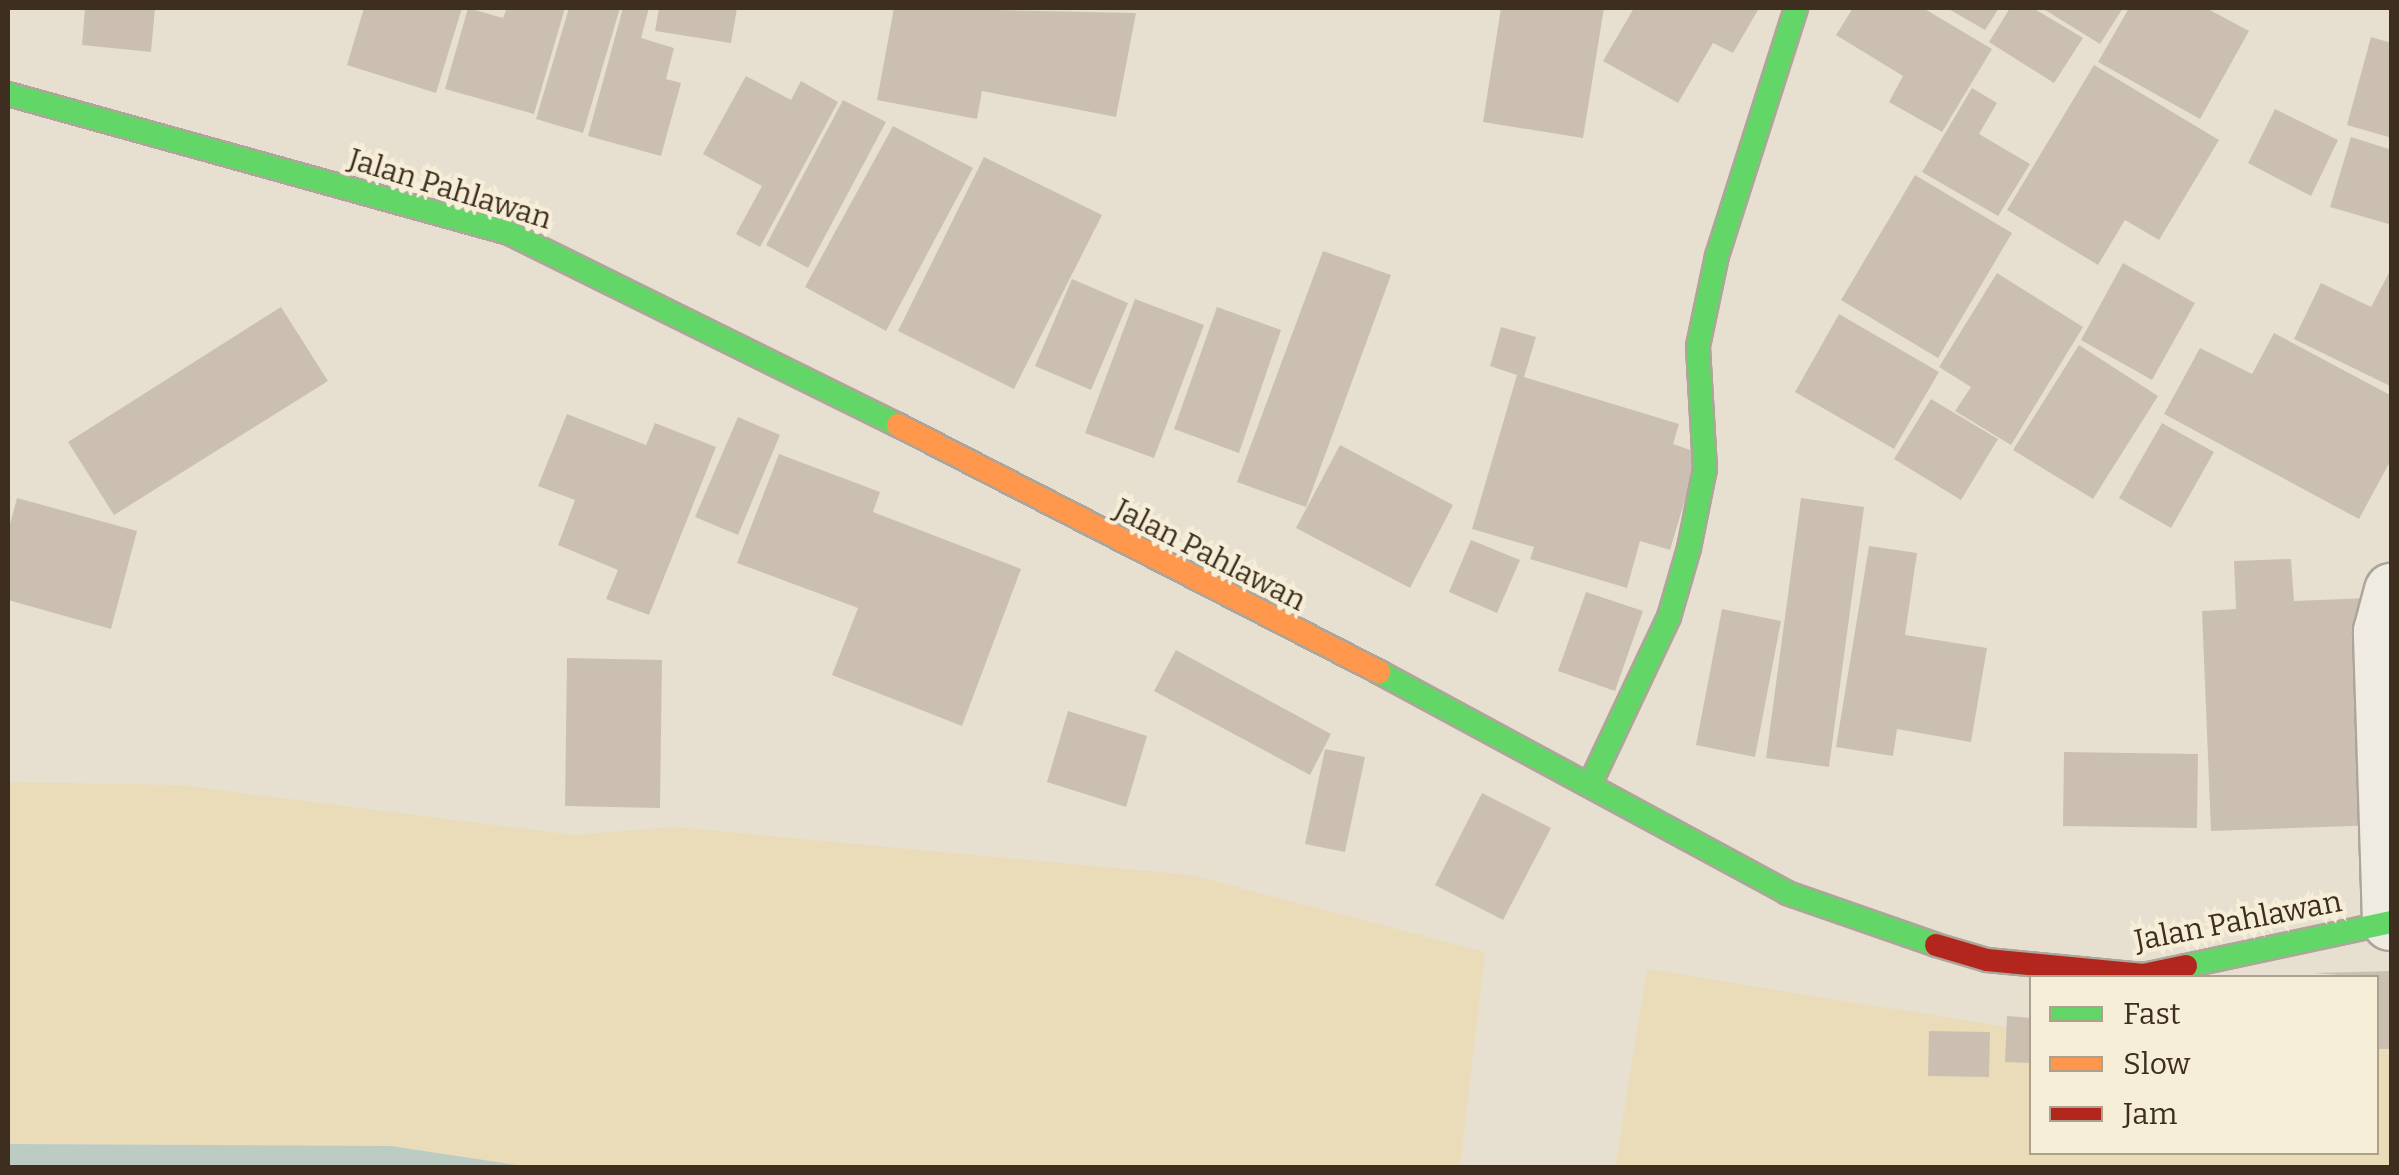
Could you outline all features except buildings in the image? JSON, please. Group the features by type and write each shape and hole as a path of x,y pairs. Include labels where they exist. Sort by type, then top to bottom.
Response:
{"main road":[{"path":"1590,782 1668,617 1689,548 1704,470 1698,346 1717,256 1796,8"},
{"name":"Jalan Pahlawan","path":"8,94 543,248 1590,782 1786,893 1987,960 2143,975 2391,922"}],"street":[{"path":"2391,922 2381,631 2392,590"}],"sand":[{"path":"8,782 180,785 574,835 674,827 1191,875 1485,952 1460,1167 530,1168 391,1146 8,1144"},
{"path":"1647,969 2029,1031 2029,1155 2379,1155 2379,1029 2391,1033 2391,1167 1615,1168"}],"shaded area":[{"path":"8,1144 391,1146 530,1167 8,1168"}],"traffic: fast":[{"path":"1591,782 1669,617 1689,548 1705,469 1698,346 1717,256 1796,8"},
{"path":"8,94 509,233 898,425"},
{"path":"1379,672 1787,893 1936,945"},
{"path":"2186,966 2392,922"}],"traffic: slow":[{"path":"898,425 1379,672"}],"traffic: jam":[{"path":"1936,945 1987,960 2143,975 2186,966"}]}
